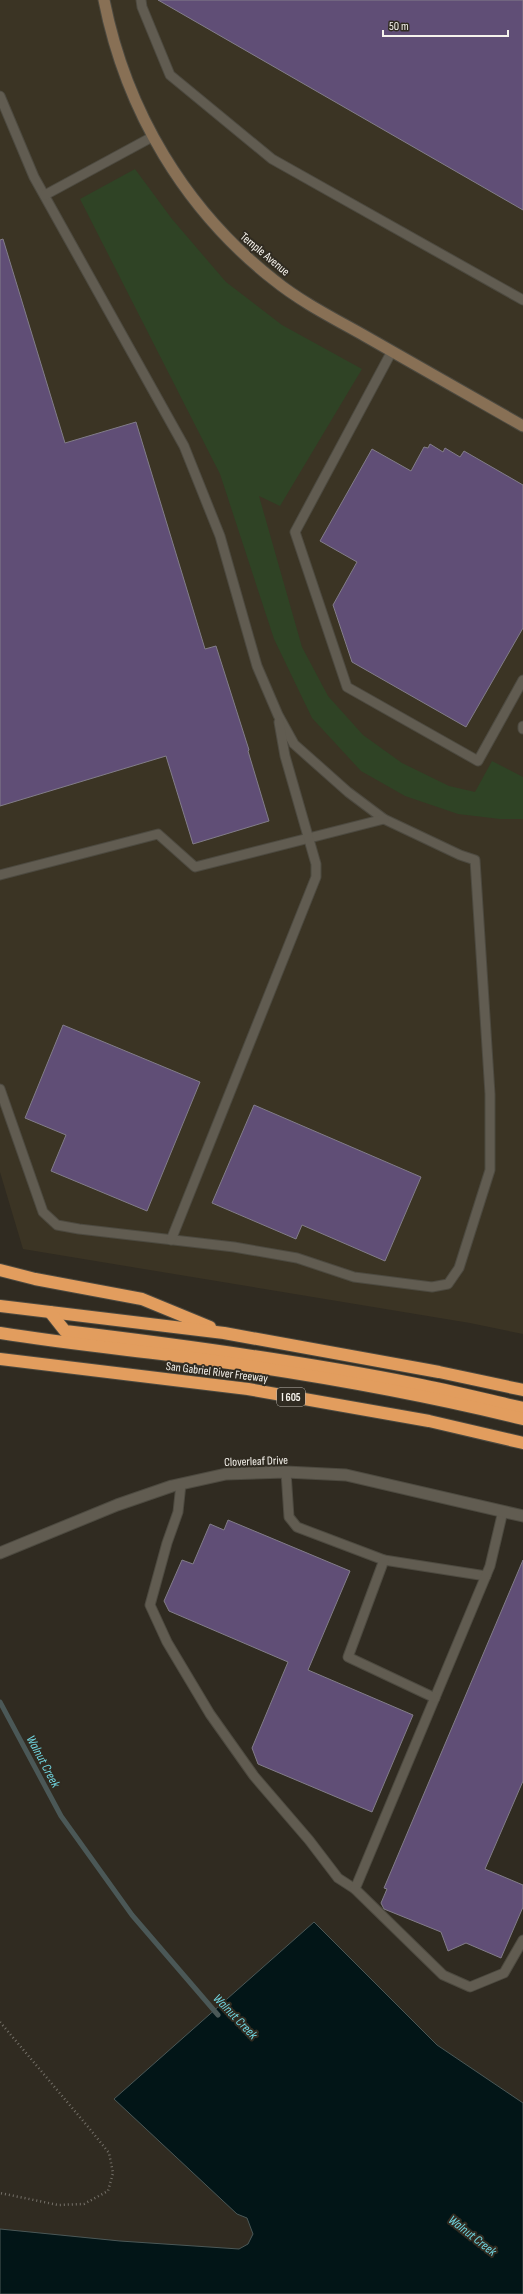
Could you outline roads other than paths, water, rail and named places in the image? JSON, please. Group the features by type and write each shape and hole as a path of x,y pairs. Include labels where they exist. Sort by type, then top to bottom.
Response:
{"highway":[{"path":"0,1270 35,1279 142,1299 224,1333"},
{"path":"0,1306 224,1333 439,1372 523,1390"},
{"path":"46,1312 65,1331 214,1350 330,1369 417,1384 523,1408"},
{"path":"0,1333 49,1341 209,1360 360,1385 523,1419"},
{"name":"San Gabriel River Freeway","path":"0,1359 55,1367 248,1389 429,1422 523,1443"}],"main road":[{"name":"Temple Avenue","path":"104,0 110,34 125,77 152,137 171,168 202,211 237,249 275,282 523,426"}],"street":[{"name":"Cloverleaf Drive","path":"0,1553 117,1504 181,1484 226,1474 286,1472 346,1475 523,1516"}],"lane":[{"path":"141,0 142,7 170,75 272,158 523,300"},
{"path":"0,96 34,177 46,195 184,446 220,536 257,666 278,715 294,744 348,792 384,819 460,855 475,860 490,1094 490,1170 459,1268 448,1284 432,1287 354,1277 297,1258 57,1224 43,1212 0,1089"},
{"path":"46,195 152,137"},
{"path":"392,351 295,532 347,687 478,761 523,680"},
{"path":"171,1240 316,877 316,864 285,756 278,715"},
{"path":"0,875 158,834 195,867 308,840 384,819"},
{"path":"286,1472 289,1517 297,1527 384,1560 486,1576"},
{"path":"181,1484 178,1512 167,1543 150,1605 167,1642 210,1714 254,1776 309,1840 338,1878 355,1889 442,1975 470,1987 504,1973 523,1940"},
{"path":"355,1889 486,1576 503,1511"},
{"path":"384,1560 348,1657 435,1698"}],"water":[{"path":"314,1922 437,2045 523,2103 523,2294 0,2294 0,2229 120,2241 239,2249 248,2244 253,2234 247,2218 237,2214 114,2099"}],"waterway":[{"name":"Walnut Creek","path":"0,1702 61,1816 132,1915 218,2015"}]}
